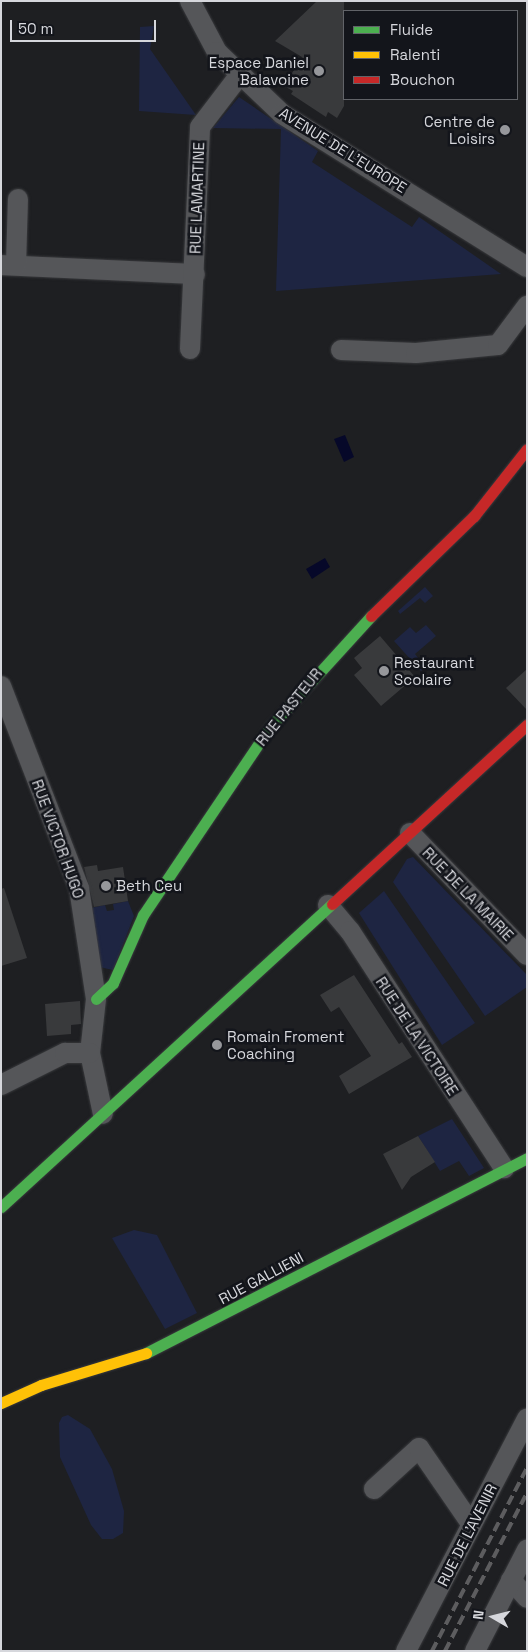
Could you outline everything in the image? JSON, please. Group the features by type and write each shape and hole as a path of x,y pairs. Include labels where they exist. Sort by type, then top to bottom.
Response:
{"street":[{"name":"AVENUE DE L'EUROPE","path":"190,1 217,52 239,76 282,114 527,267"},
{"name":"RUE LAMARTINE","path":"190,349 195,274 200,127 239,76"},
{"name":"RUE LAMARTINE","path":"18,199 8,265 195,274"},
{"path":"341,350 416,353 498,345 527,306"},
{"name":"RUE PASTEUR","path":"96,999 113,983 143,915 270,727 374,612 474,516 527,449"},
{"name":"RUE VICTOR HUGO","path":"1,686 79,888 96,999 90,1053 104,1114"},
{"path":"1,1207 527,725"},
{"name":"RUE DE LA MAIRIE","path":"410,833 527,955"},
{"name":"RUE DE LA VICTOIRE","path":"328,906 350,931 504,1168"},
{"path":"1,1085 65,1053 90,1053"},
{"name":"RUE GALLIENI","path":"1,1403 40,1385 151,1352 504,1168 527,1158"},
{"name":"RUE DE L'AVENIR","path":"406,1651 527,1420"},
{"path":"374,1489 419,1448 472,1525"},
{"path":"475,1651 527,1550"},
{"path":"511,1580 527,1598"}],"shaded area":[{"path":"154,26 150,49 196,115 139,111 140,27"},
{"path":"239,97 318,151 312,162 412,227 419,217 501,274 276,291 281,129 213,128"},
{"path":"345,435 354,457 344,462 334,439"},
{"path":"325,558 330,567 312,579 306,569"},
{"path":"425,587 433,596 425,603 420,598 400,614 398,611"},
{"path":"426,625 436,636 415,654 425,667 421,671 394,641 410,627 416,633"},
{"path":"413,857 527,975 527,987 485,1016 393,882 407,859"},
{"path":"384,891 475,1023 442,1045 359,913"},
{"path":"128,901 134,916 113,970 99,967 91,908 105,905 107,911 114,910 113,904"},
{"path":"452,1119 484,1168 469,1176 459,1161 440,1171 418,1136"},
{"path":"134,1230 157,1235 197,1313 165,1329 112,1238"},
{"path":"68,1415 90,1429 112,1469 124,1511 123,1533 113,1539 102,1539 91,1525 60,1457 59,1423 62,1417"}],"building":[{"name":"Espace Daniel Balavoine","path":"317,1 344,1 344,106 337,118 328,112 326,117 291,94 293,91 284,86 302,57 275,41"},
{"name":"Restaurant Scolaire","path":"380,636 415,677 381,706 354,675 362,668 354,658"},
{"path":"527,669 527,710 506,688"},
{"name":"Beth Ceu","path":"97,865 98,871 123,867 128,901 94,907 84,867"},
{"path":"4,888 27,958 1,966 1,889"},
{"path":"354,975 399,1044 402,1042 412,1057 349,1094 339,1076 371,1056 339,1007 331,1012 320,995"},
{"path":"80,1001 81,1024 71,1025 71,1034 47,1036 45,1004"},
{"path":"418,1136 435,1162 411,1177 402,1190 383,1154"}],"railway":[{"path":"432,1651 527,1468"},
{"path":"445,1651 527,1493"}],"traffic: fast":[{"path":"96,999 113,983 143,915 270,727 371,616"},
{"path":"1,1207 332,904"},
{"path":"146,1353 527,1158"}],"traffic: slow":[{"path":"1,1403 41,1385 146,1353"}],"traffic: jam":[{"path":"371,616 474,516 527,449"},
{"path":"332,904 527,725"}],"place":[{"name":"Espace Daniel Balavoine","path":"319,71"},
{"name":"Centre de Loisirs","path":"505,130"},
{"name":"Restaurant Scolaire","path":"384,671"},
{"name":"Beth Ceu","path":"106,886"},
{"name":"Romain Froment Coaching","path":"217,1045"}]}
